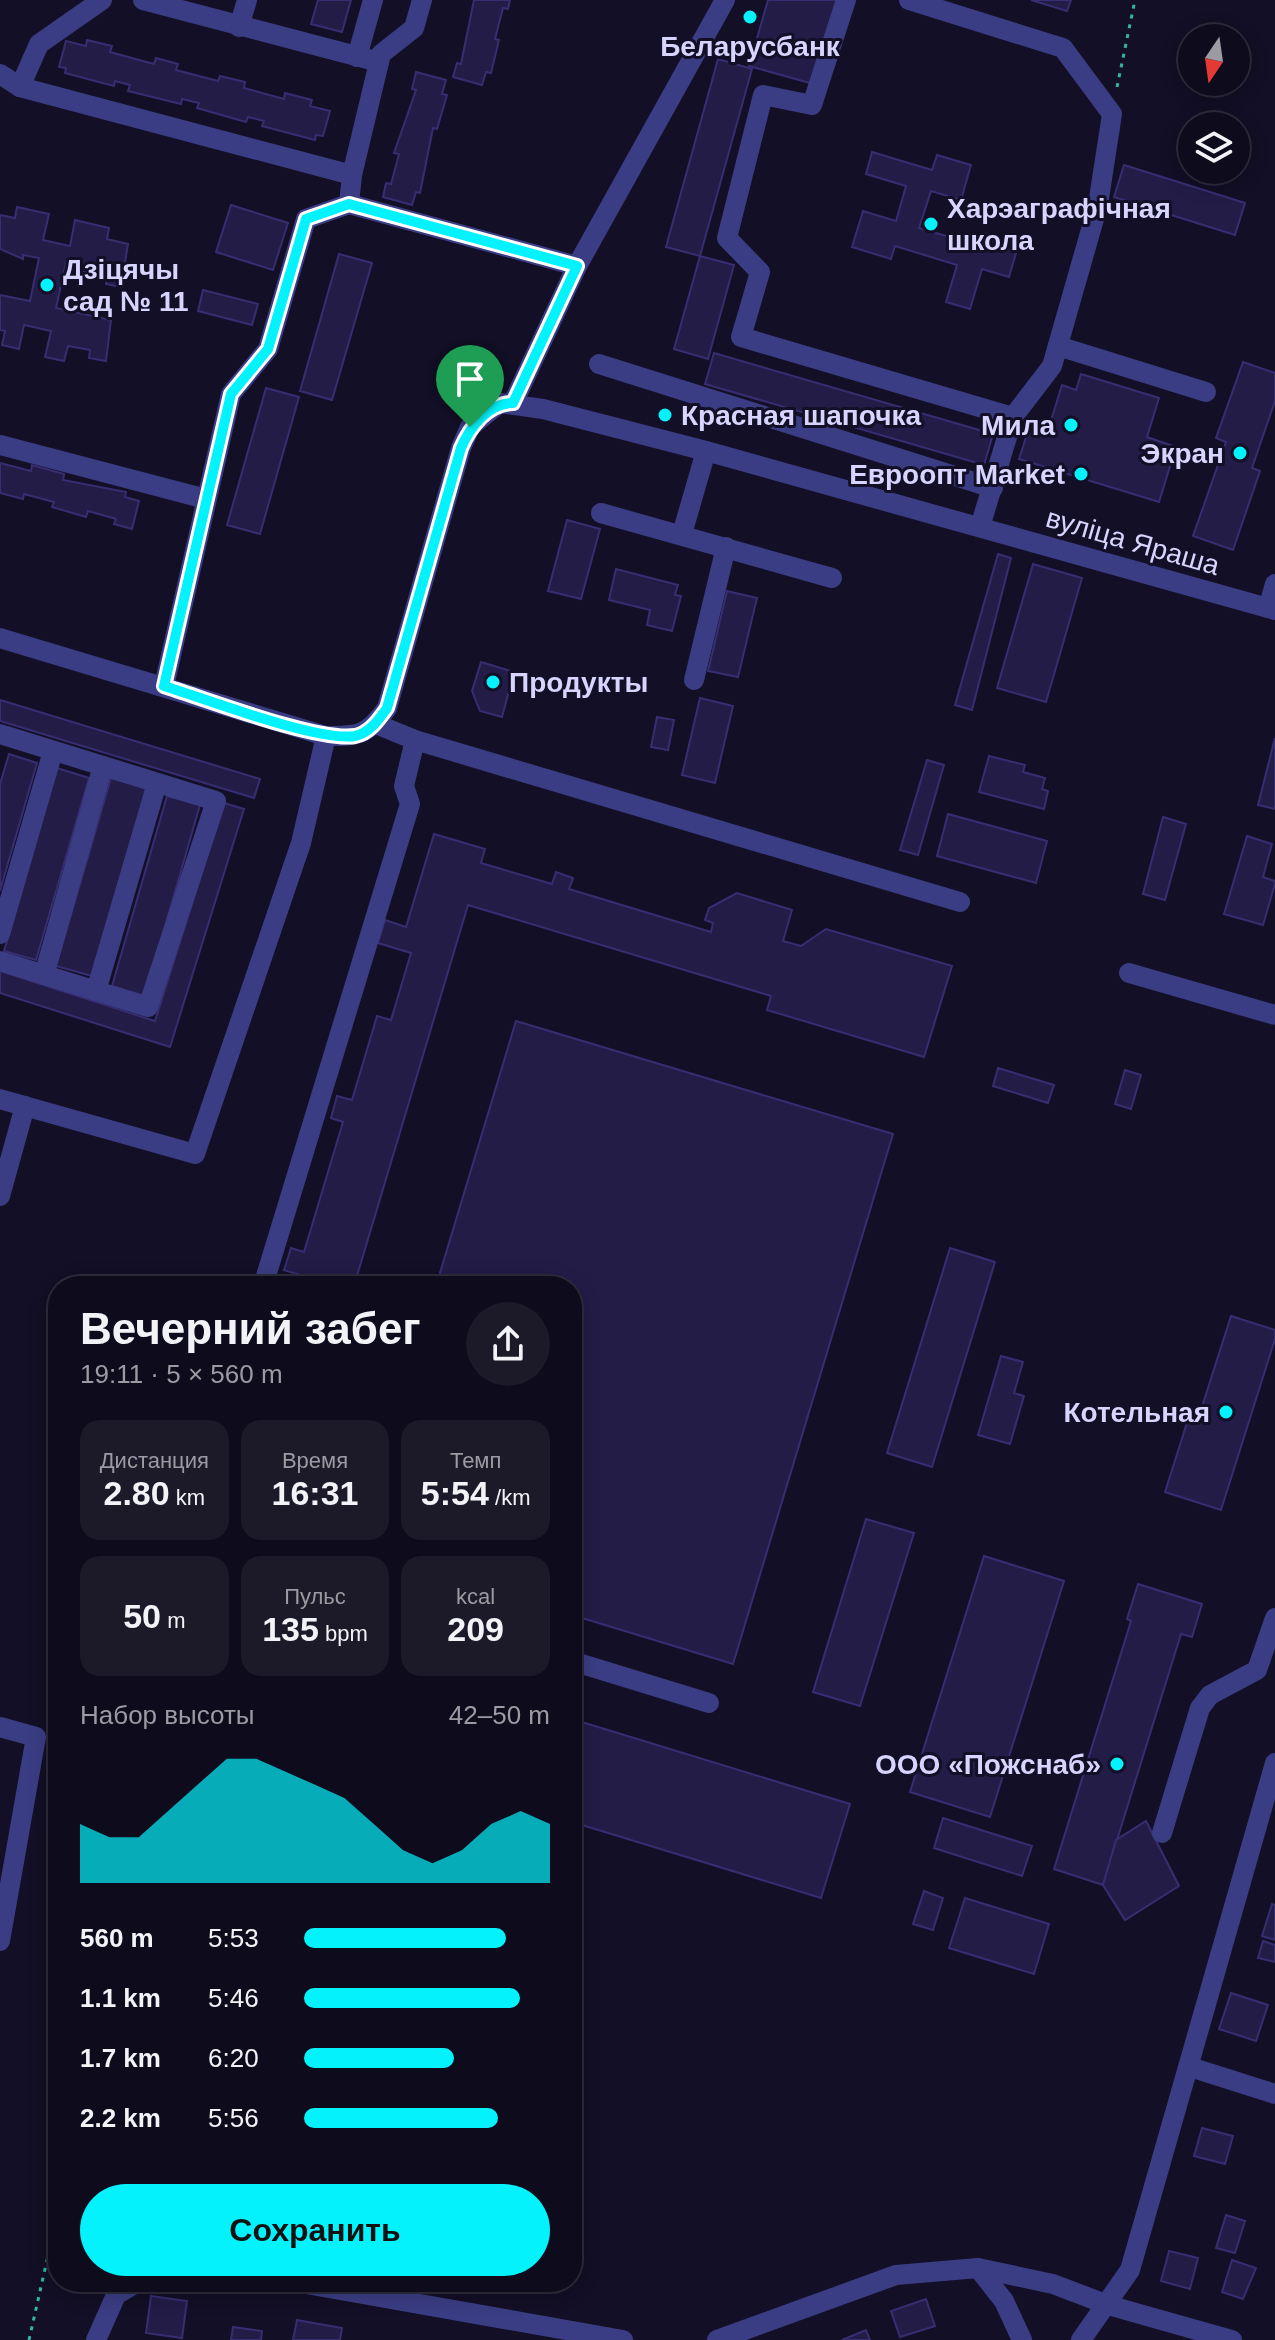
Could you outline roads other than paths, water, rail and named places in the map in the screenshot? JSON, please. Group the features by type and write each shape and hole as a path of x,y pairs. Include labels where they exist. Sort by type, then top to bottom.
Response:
{"street":[{"path":"20,87 39,44 102,0"},
{"path":"143,0 379,62"},
{"path":"239,27 247,0"},
{"path":"357,57 373,0"},
{"path":"349,204 352,175 381,54 414,28 422,0"},
{"path":"0,638 326,736 358,736 376,724 387,708 465,437 470,427 500,403 513,403 577,266 725,0"},
{"path":"846,0 812,105 763,95 727,238 760,272 741,337 1013,417"},
{"path":"909,0 1063,48 1112,114 1098,205 1052,366 1013,417 980,527"},
{"path":"0,74 20,87 352,175"},
{"path":"164,686 231,394 268,349 306,219 349,204 577,266"},
{"path":"1058,346 1206,392"},
{"path":"599,364 993,488"},
{"name":"вуліца Яраша","path":"513,403 706,451 1272,609"},
{"path":"0,445 206,499"},
{"path":"682,534 706,451"},
{"path":"601,513 832,578"},
{"path":"694,680 726,547"},
{"path":"1272,609 1275,584"},
{"path":"376,724 415,740 960,902"},
{"path":"0,1099 195,1154 301,843 326,736"},
{"path":"0,961 148,1007 216,801 1,738"},
{"path":"266,1276 410,804 404,786 415,740"},
{"path":"0,934 53,751"},
{"path":"44,975 103,766"},
{"path":"96,991 157,783"},
{"path":"1129,973 1275,1015"},
{"path":"0,1196 25,1106"},
{"path":"1162,1833 1200,1708 1210,1695 1257,1670 1275,1618"},
{"path":"582,1664 709,1703"},
{"path":"0,1727 36,1737 0,1941"},
{"path":"1081,2340 1130,2270 1274,1767"},
{"path":"1190,2067 1275,2094"},
{"path":"978,2268 1004,2301 1022,2340"},
{"path":"717,2340 896,2275 978,2268 1053,2284 1108,2305 1232,2340"},
{"path":"96,2340 116,2295 121,2292"},
{"path":"352,2292 623,2340"}],"place":[{"name":"Беларусбанк","path":"750,17"},
{"name":"Харэаграфічная школа","path":"931,224"},
{"name":"Дзіцячы сад № 11","path":"47,285"},
{"name":"Красная шапочка","path":"665,415"},
{"name":"Мила","path":"1071,425"},
{"name":"Экран","path":"1240,453"},
{"name":"Евроопт Market","path":"1081,474"},
{"name":"Продукты","path":"493,682"},
{"name":"Котельная","path":"1226,1412"},
{"name":"ООО «Пожснаб»","path":"1117,1764"}]}
